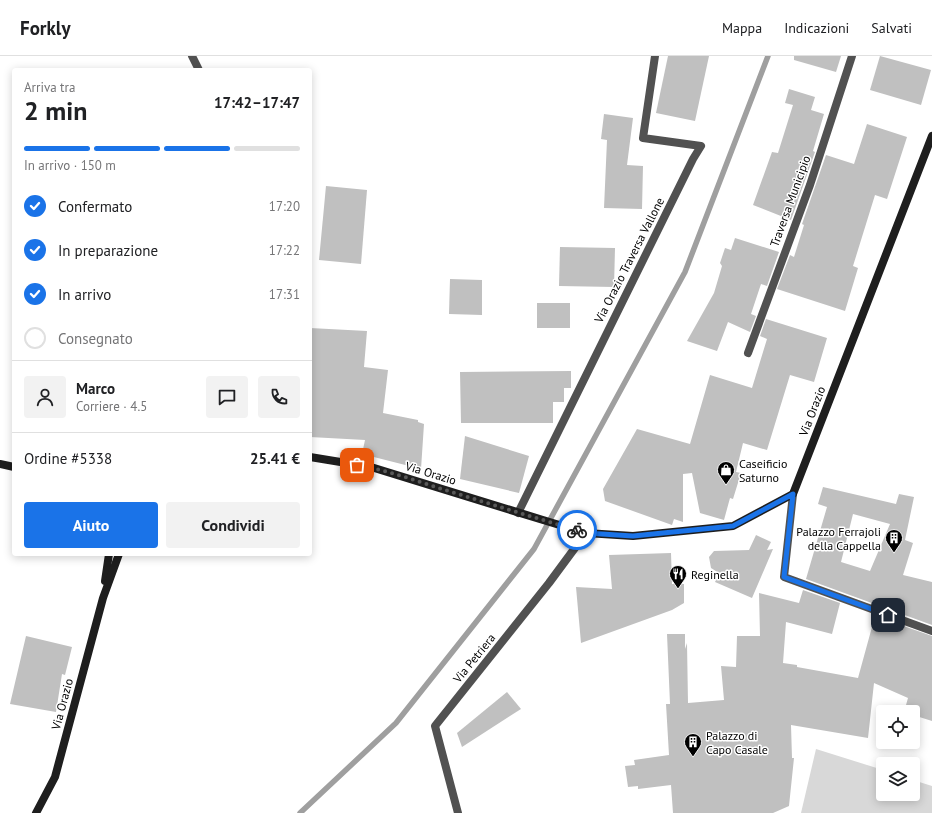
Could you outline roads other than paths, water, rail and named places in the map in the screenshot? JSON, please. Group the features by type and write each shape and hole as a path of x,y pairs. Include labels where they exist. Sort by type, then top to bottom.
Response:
{"street":[{"path":"192,56 199,68"},
{"name":"Via Orazio Traversa Vallone","path":"518,513 693,159 701,146 643,138 655,56"},
{"name":"Traversa Municipio","path":"748,353 810,185 852,56"},
{"name":"Via Orazio","path":"793,494 932,136"},
{"name":"Via Orazio","path":"312,458 371,467 586,533"},
{"path":"0,464 12,462"},
{"path":"0,464 12,467"},
{"path":"586,533 633,536 733,526 793,494"},
{"path":"793,494 784,577 932,631"},
{"name":"Via Petriera","path":"458,813 435,726 549,583 586,533"},
{"path":"103,598 109,556"},
{"path":"103,598 118,556"},
{"name":"Via Orazio","path":"36,813 55,777 103,598"}],"waterway":[{"path":"300,813 396,723 534,549 685,272 768,56"}],"place":[{"name":"Caseificio Saturno","path":"726,485"},
{"name":"Palazzo Ferrajoli della Cappella","path":"894,553"},
{"name":"Reginella","path":"678,589"},
{"name":"Palazzo di Capo Casale","path":"693,757"}]}
